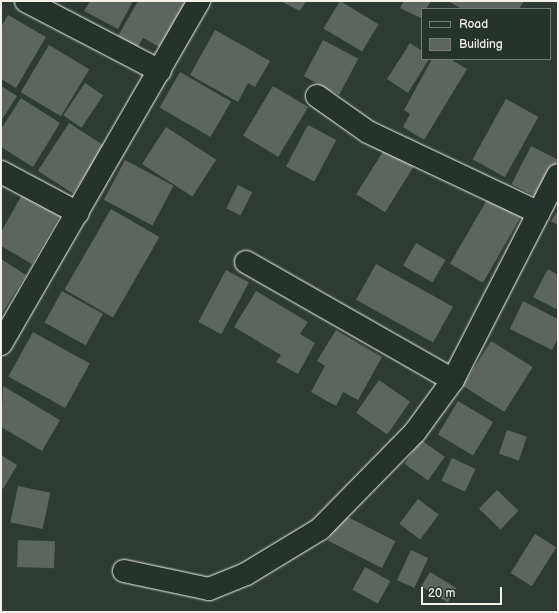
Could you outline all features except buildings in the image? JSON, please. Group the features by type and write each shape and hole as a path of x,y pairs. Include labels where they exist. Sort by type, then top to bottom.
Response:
{"street":[{"path":"26,1 160,71"},
{"path":"1,344 160,71 199,1"},
{"path":"317,96 368,132 539,213"},
{"path":"1,172 78,213"},
{"path":"124,571 209,589 246,574 320,530 415,432 453,380 558,175"},
{"path":"246,262 453,380"}]}
